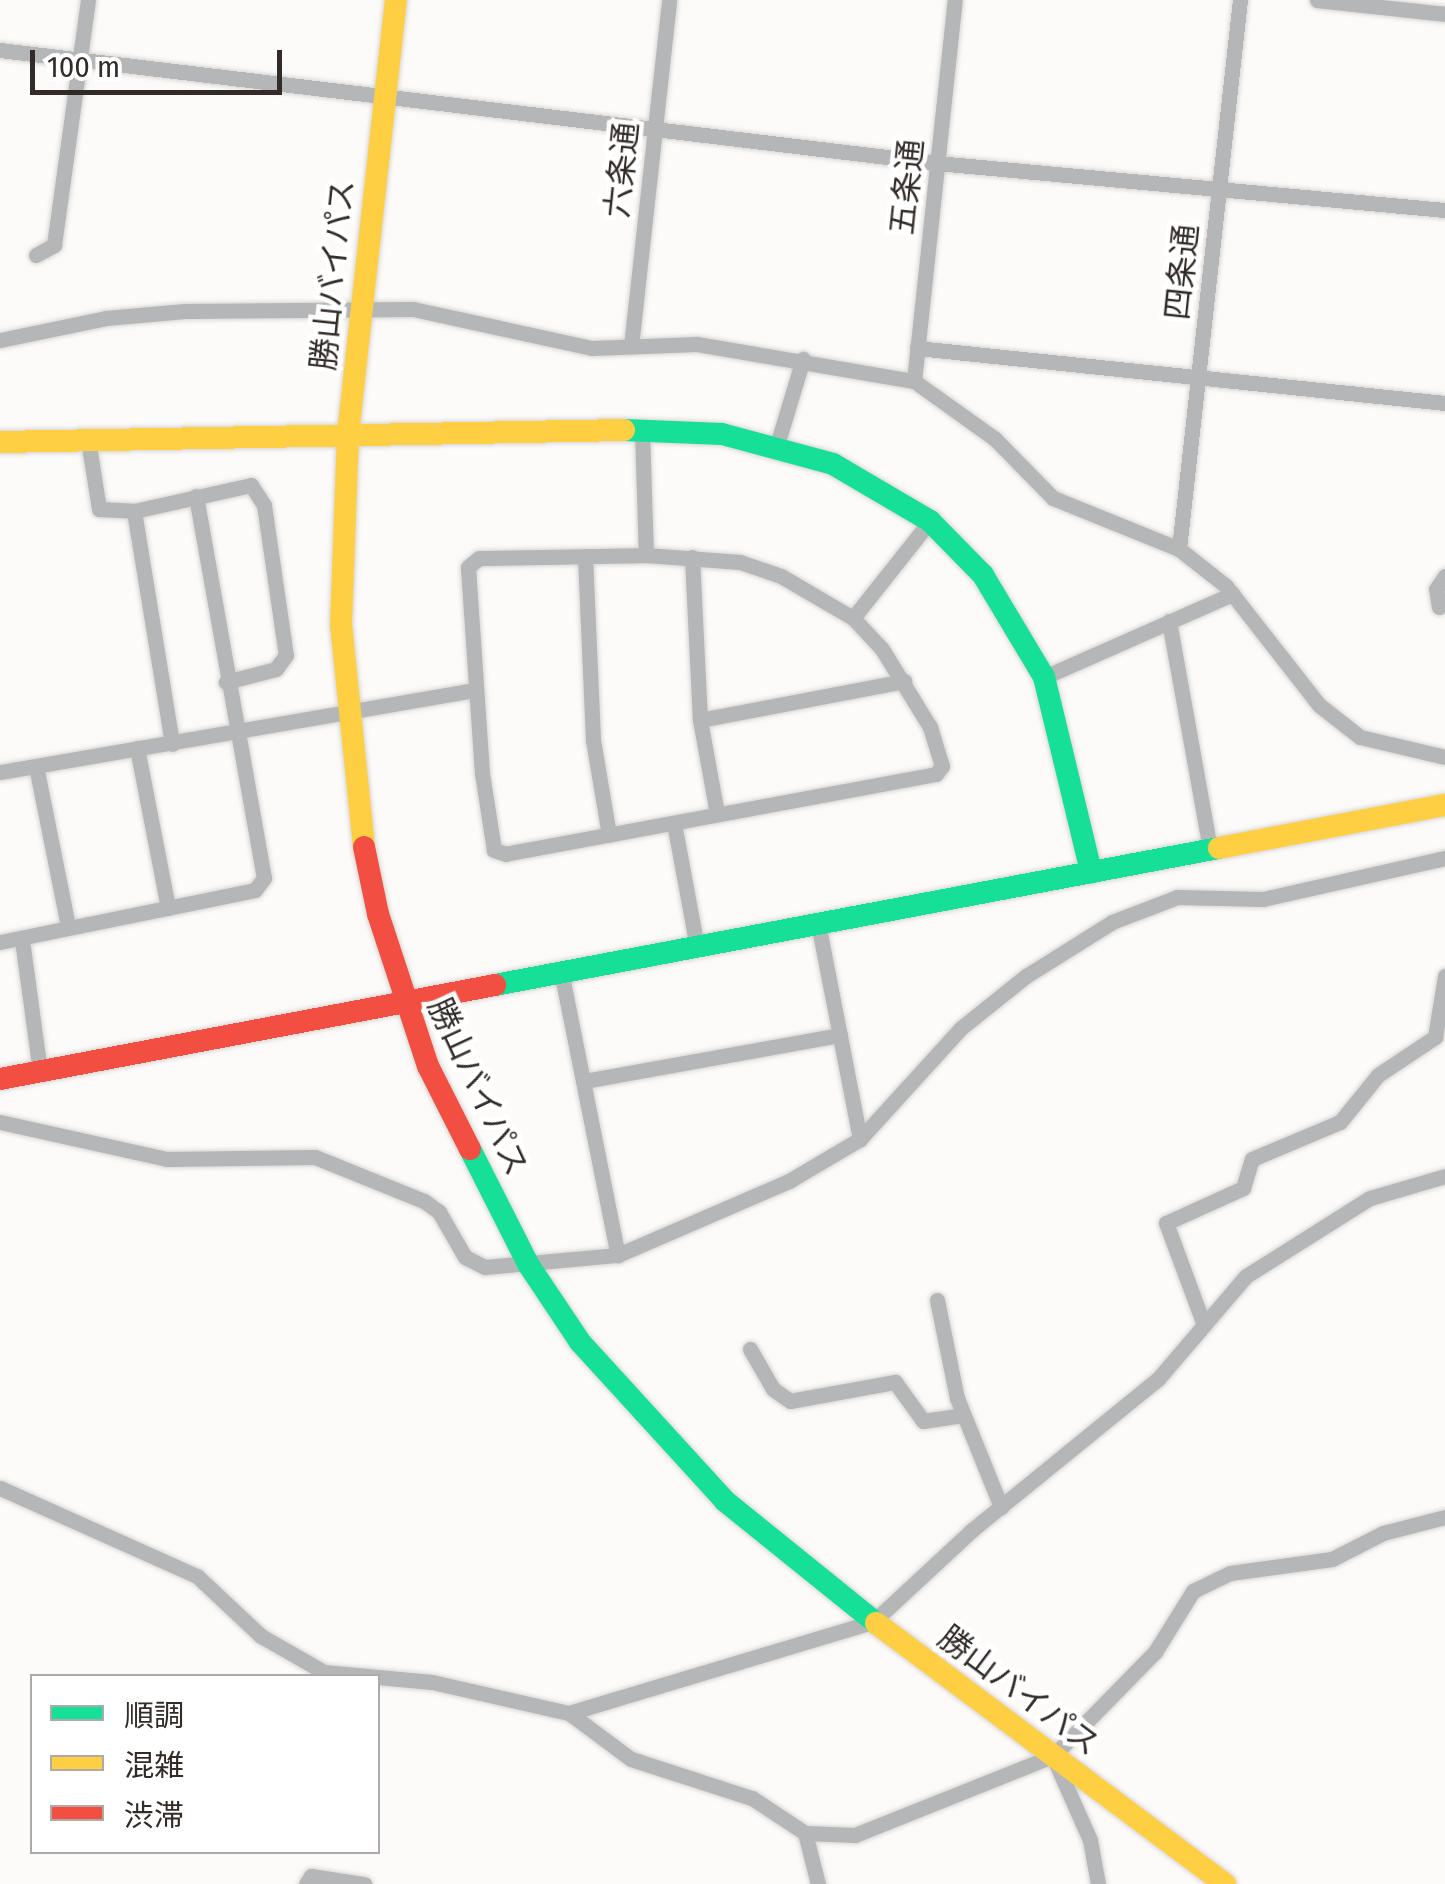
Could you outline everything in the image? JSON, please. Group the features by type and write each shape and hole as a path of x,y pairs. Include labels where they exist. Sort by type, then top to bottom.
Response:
{"street":[{"path":"36,255 54,244 88,0"},
{"name":"勝山バイパス","path":"396,0 348,434 341,626 345,715 367,859 404,1003 476,1168 528,1264 580,1342 725,1501 873,1622 1225,1884"},
{"name":"六条通","path":"631,346 669,0"},
{"name":"五条通","path":"914,381 955,0"},
{"name":"四条通","path":"1179,549 1240,0"},
{"path":"1317,0 1445,14"},
{"path":"0,50 937,163 1220,186 1445,210"},
{"path":"0,340 106,318 185,311 453,314 592,348 698,344 914,381 994,439 1053,498 1179,549 1232,594 1319,705 1360,737 1445,756"},
{"path":"917,348 1445,403"},
{"path":"778,445 803,359"},
{"path":"642,430 646,555"},
{"path":"0,442 642,430 722,434 778,445 833,464 930,521 983,574 1044,677 1091,872"},
{"path":"88,440 99,509 134,511 251,485 264,506 286,655 276,669 226,682"},
{"path":"0,942 255,890 264,878 235,736 196,496"},
{"path":"134,511 172,744"},
{"path":"853,618 930,521"},
{"path":"646,555 740,562 781,576 853,618 904,681 930,727 942,766 936,774 506,854 494,850 475,690 468,567 479,558 646,555"},
{"path":"585,556 593,740 609,835"},
{"path":"692,557 700,720 716,814"},
{"path":"1438,607 1436,589 1445,576"},
{"path":"1044,677 1232,594"},
{"path":"1169,621 1210,850"},
{"path":"700,720 904,681"},
{"path":"1,769 235,736 475,690"},
{"path":"136,748 168,908"},
{"path":"36,766 68,926"},
{"path":"0,1079 1445,805"},
{"path":"674,823 698,947"},
{"path":"0,1122 167,1159 315,1157 424,1201 439,1212 465,1257 485,1267 618,1255 789,1182 860,1140 962,1028 1026,976 1112,922 1177,897 1263,899 1445,858"},
{"path":"818,922 860,1140"},
{"path":"22,940 40,1071"},
{"path":"561,971 618,1255"},
{"path":"1204,1325 1164,1230 1166,1223 1243,1188 1252,1159 1340,1122 1378,1075 1434,1037 1445,976"},
{"path":"584,1082 840,1035"},
{"path":"570,1713 873,1622 1001,1507 1158,1379 1246,1276 1370,1198 1445,1176"},
{"path":"937,1300 962,1415 1001,1507"},
{"path":"750,1348 772,1389 790,1401 895,1382 923,1421 962,1415"},
{"path":"0,1488 198,1576 262,1636 324,1672 346,1674"},
{"path":"380,1677 432,1682 570,1713 632,1759 752,1798 804,1833 855,1835 1054,1756 1156,1652 1192,1591 1230,1573 1332,1560 1383,1534 1445,1518"},
{"path":"1054,1756 1090,1840 1098,1884"},
{"path":"804,1833 818,1884"},
{"path":"306,1884 311,1876 364,1884"}],"traffic: fast":[{"path":"624,430 722,434 833,464 930,521 983,575 1044,677 1091,872"},
{"path":"495,985 1219,848"},
{"path":"470,1149 528,1264 580,1342 725,1501 876,1623"}],"traffic: slow":[{"path":"364,847 341,625 348,434 396,0"},
{"path":"0,442 624,430"},
{"path":"1219,848 1445,805"},
{"path":"876,1623 1225,1884"}],"traffic: jam":[{"path":"364,847 378,914 428,1066 470,1149"},
{"path":"0,1079 495,985"}]}
